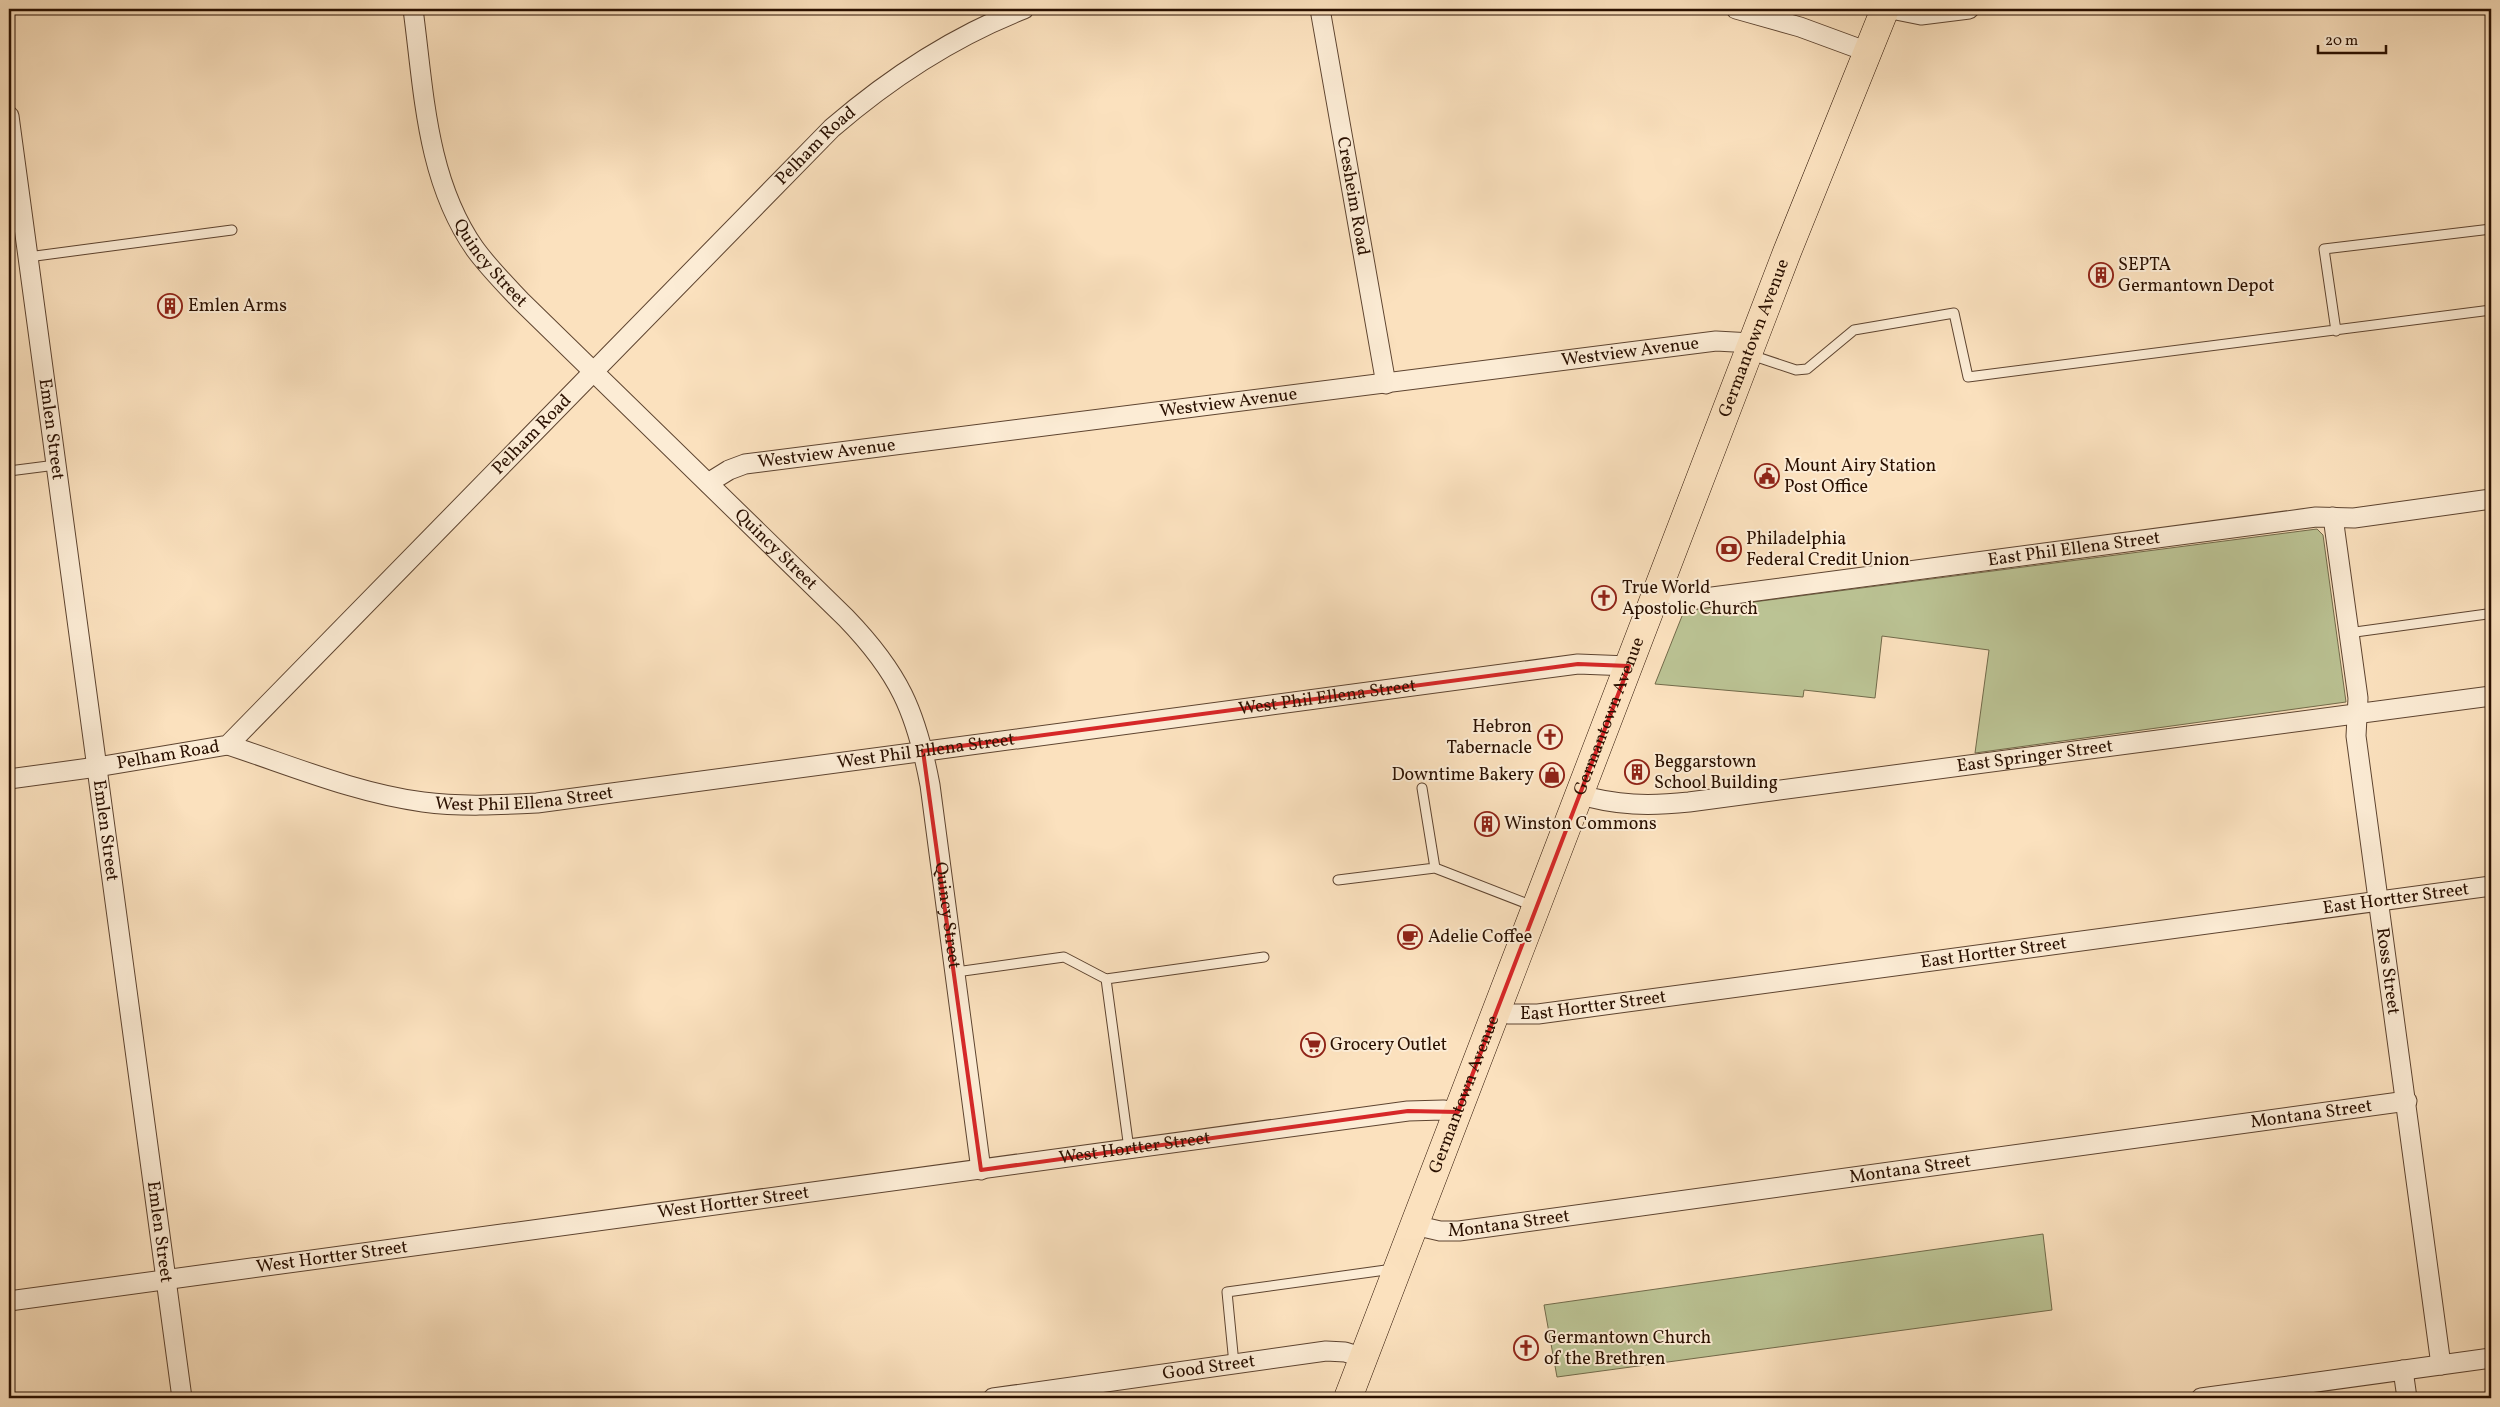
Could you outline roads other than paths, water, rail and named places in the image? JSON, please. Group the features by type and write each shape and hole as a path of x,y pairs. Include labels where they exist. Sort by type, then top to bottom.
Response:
{"main road":[{"name":"Germantown Avenue","path":"1348,1398 1750,349 1885,9"}],"street":[{"name":"Quincy Street","path":"412,9 432,148 437,170 453,212 476,250 496,274 846,618 882,658 908,702 923,751 956,972 982,1170"},
{"name":"Pelham Road","path":"9,779 97,767 228,745 795,165 852,110 930,54 993,21 1024,9"},
{"name":"Cresheim Road","path":"1320,9 1386,384"},
{"path":"1740,9 1800,27 1868,52"},
{"path":"1891,9 1921,15 1969,9"},
{"name":"Emlen Street","path":"9,116 14,201 28,257 182,1398"},
{"name":"Westview Avenue","path":"708,483 724,472 746,464 1716,341 1750,349"},
{"name":"East Phil Ellena Street","path":"1657,592 1697,599 2316,517 2354,518 2491,499"},
{"name":"Ross Street","path":"2333,517 2358,698 2356,736 2441,1365"},
{"name":"West Phil Ellena Street","path":"228,745 388,796 423,802 462,805 537,804 1578,664 1629,666"},
{"name":"East Springer Street","path":"1579,794 1610,803 1667,805 2491,696"},
{"name":"East Hortter Street","path":"1496,1011 1509,1014 1538,1014 2491,886"},
{"name":"Montana Street","path":"1414,1225 1440,1231 1459,1231 2406,1101"},
{"name":"West Hortter Street","path":"9,1301 982,1170 1408,1110 1436,1109 1458,1112"},
{"name":"Good Street","path":"993,1398 1326,1351 1345,1352 1364,1358"},
{"path":"2201,1398 2491,1358"},
{"path":"2403,1370 2407,1398"}],"lane":[{"path":"2336,331 2324,249 2491,229"},
{"path":"28,257 232,230"},
{"path":"1750,349 1796,370 1807,369 1854,330 1954,313 1968,377 2491,310"},
{"path":"9,472 56,465"},
{"path":"2348,633 2487,614"},
{"path":"1422,788 1435,868"},
{"path":"1338,880 1435,868 1536,908"},
{"path":"956,972 1064,957 1106,980 1264,957"},
{"path":"1106,980 1130,1149"},
{"path":"1234,1364 1227,1292 1398,1269"}],"place":[{"name":"SEPTA Germantown Depot","path":"2101,275"},
{"name":"Emlen Arms","path":"170,306"},
{"name":"Mount Airy Station Post Office","path":"1767,476"},
{"name":"Philadelphia Federal Credit Union","path":"1729,549"},
{"name":"True World Apostolic Church","path":"1604,598"},
{"name":"Hebron Tabernacle","path":"1550,737"},
{"name":"Beggarstown School Building","path":"1637,772"},
{"name":"Downtime Bakery","path":"1552,775"},
{"name":"Winston Commons","path":"1487,824"},
{"name":"Adelie Coffee","path":"1410,937"},
{"name":"Grocery Outlet","path":"1313,1045"},
{"name":"Germantown Church of the Brethren","path":"1526,1348"}]}
